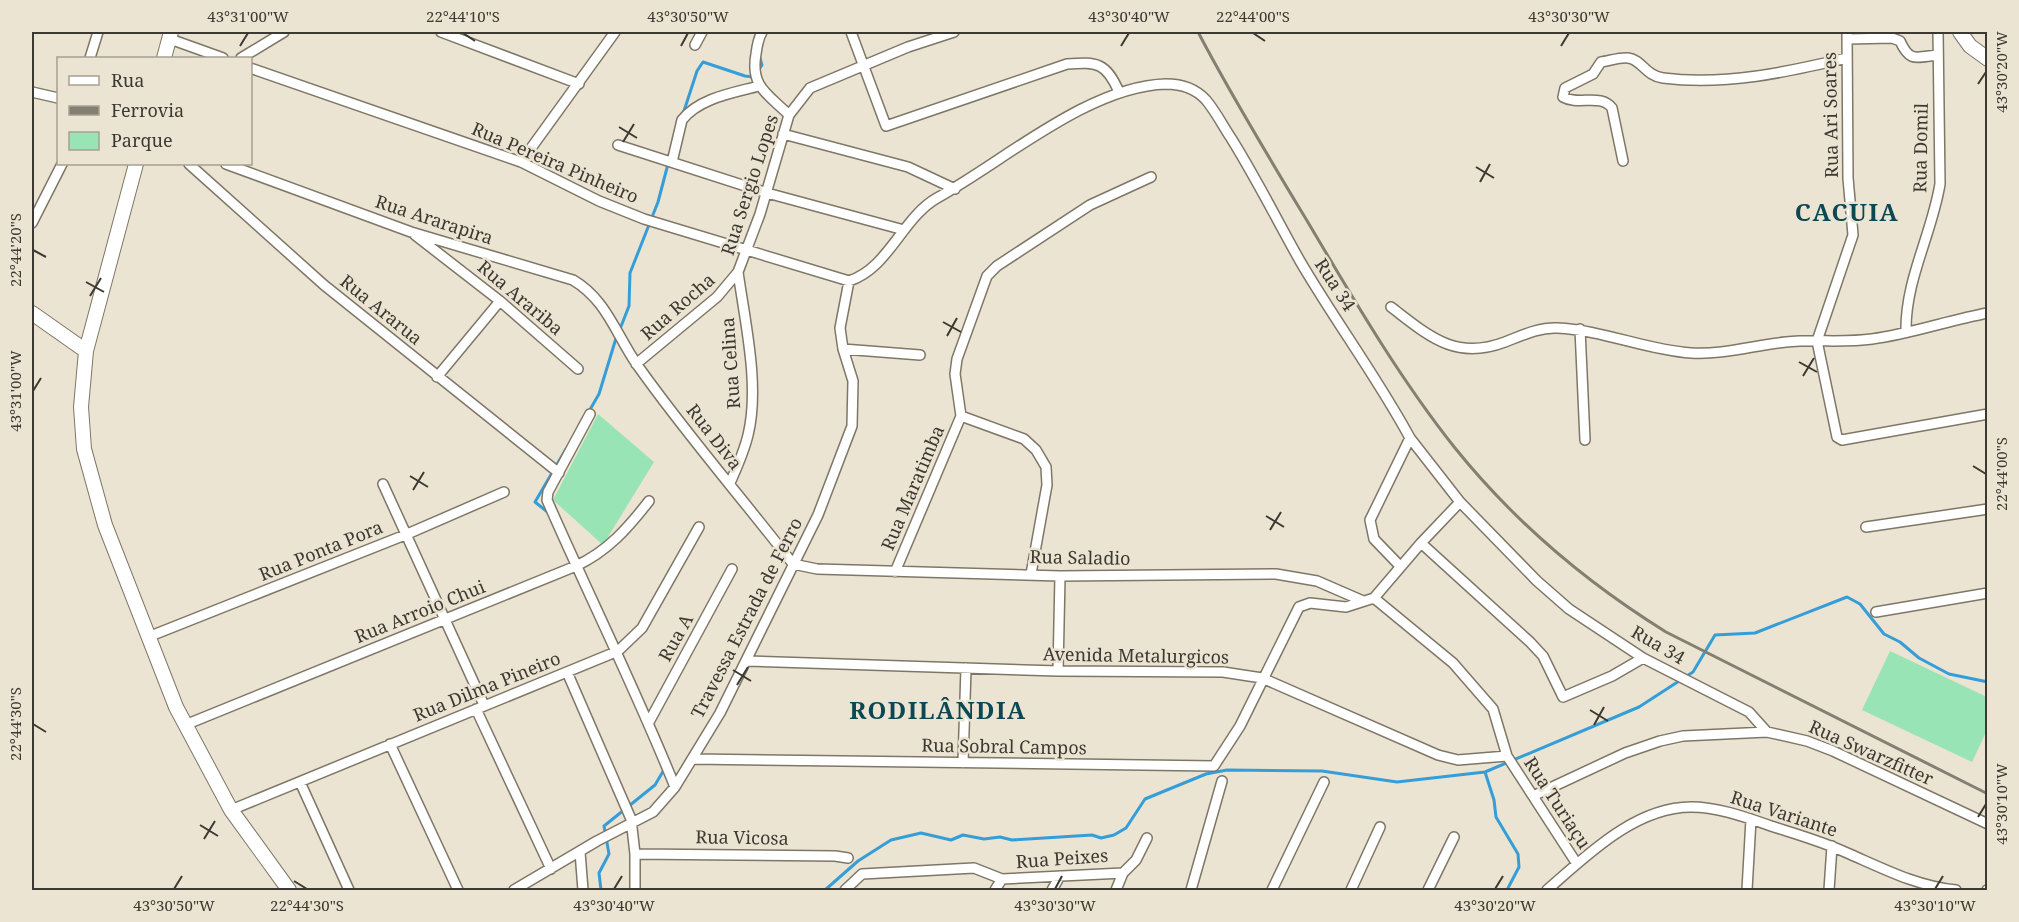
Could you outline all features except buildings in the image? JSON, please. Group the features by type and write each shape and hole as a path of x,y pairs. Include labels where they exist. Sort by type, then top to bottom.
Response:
{"main road":[{"path":"1960,32 1970,46 1988,59"},
{"path":"164,57 170,35"},
{"path":"136,165 86,351 81,407 84,449 105,525 185,725 231,810 289,891"},
{"path":"32,314 86,351"}],"street":[{"path":"90,57 98,32"},
{"path":"243,57 284,32"},
{"path":"441,32 579,84"},
{"path":"521,162 615,32"},
{"path":"695,45 702,32"},
{"path":"762,32 753,69 759,86 789,115"},
{"path":"849,281 865,274 934,200 1089,105 1119,92 1107,70 1096,64 1067,64 886,126 851,32"},
{"name":"Rua Sergio Lopes","path":"738,272 748,250 767,193 789,115 813,85 954,32"},
{"name":"Rua Domil","path":"1906,332 1906,313 1911,284 1936,206 1940,184 1938,32"},
{"path":"170,35 221,57"},
{"path":"1847,35 1892,38 1900,41 1906,54 1911,57 1938,55"},
{"name":"Rua Ari Soares","path":"1817,341 1853,235 1848,189 1847,35"},
{"path":"1623,160 1612,108 1608,103 1602,100 1573,101 1563,98 1565,88 1593,74 1601,62 1628,58 1635,60 1647,73 1657,77 1728,80 1847,58"},
{"name":"Rua Pereira Pinheiro","path":"252,69 521,162 599,201 644,219 849,281"},
{"name":"Rua 34","path":"1119,92 1142,86 1182,85 1204,98 1257,179 1302,263 1384,392 1410,438 1460,502 1537,581 1569,609 1643,658 1749,712 1767,732"},
{"path":"668,161 686,114 716,98 759,86"},
{"path":"32,92 57,98"},
{"path":"783,134 908,167 955,189"},
{"path":"618,145 767,193 904,230"},
{"path":"32,223 61,165"},
{"name":"Rua Ararua","path":"190,165 324,285 558,473"},
{"name":"Rua Ararapira","path":"229,165 411,232 573,280 589,290 601,302 615,326"},
{"path":"1031,574 1047,485 1046,467 1036,450 1024,439 961,416 955,374 957,359 987,276 997,266 1090,206 1151,177"},
{"name":"Rua Arariba","path":"411,232 500,301 578,369"},
{"name":"Rua Rocha","path":"636,364 717,297 738,272"},
{"name":"Rua Celina","path":"730,483 749,433 752,406 748,340 738,272"},
{"name":"Travessa Estrada de Ferro","path":"514,891 597,841 654,812 675,787 747,661 818,515 852,426 853,381 843,349 840,328 849,281"},
{"path":"437,377 500,301"},
{"path":"1391,307 1425,333 1450,346 1472,350 1489,348 1544,329 1580,329 1653,347 1692,353 1719,352 1789,342 1869,340 1988,313"},
{"name":"Rua Diva","path":"615,326 636,364 793,564"},
{"path":"1580,329 1585,440"},
{"path":"1817,341 1840,440 1988,414"},
{"path":"843,349 920,355"},
{"path":"590,414 548,492 548,500 601,622 649,722 675,787"},
{"name":"Rua Maratimba","path":"895,572 961,416"},
{"path":"1400,566 1374,539 1370,520 1410,438"},
{"path":"383,484 445,618 480,707 550,869"},
{"name":"Rua Ponta Pora","path":"148,637 405,535 504,492"},
{"name":"Rua Arroio Chui","path":"185,725 576,566 603,552 649,501"},
{"path":"1262,678 1299,607 1310,603 1346,607 1374,598 1400,566 1460,502"},
{"path":"1866,527 1988,509"},
{"name":"Rua Dilma Pineiro","path":"231,810 615,652 642,628 699,527"},
{"path":"1421,543 1543,656 1563,697 1604,680 1643,658"},
{"name":"Rua Saladio","path":"793,564 817,569 1060,576 1276,574 1317,581 1363,602"},
{"name":"Rua A","path":"649,722 732,569"},
{"path":"1058,671 1060,576"},
{"path":"1876,612 1988,592"},
{"name":"Rua Turiaçu","path":"1374,598 1453,663 1493,709 1508,757 1576,864"},
{"name":"Avenida Metalurgicos","path":"747,661 1058,671 1223,672 1262,678 1438,755 1458,760 1508,757"},
{"path":"963,763 966,668"},
{"path":"567,672 624,801 631,822 635,854 635,891"},
{"name":"Rua Sobral Campos","path":"692,759 1214,766 1240,726 1262,678"},
{"name":"Rua Swarzfitter","path":"1533,796 1626,753 1660,741 1683,736 1767,732 1784,734 1833,752 1988,824"},
{"path":"390,744 458,891"},
{"path":"1191,891 1222,781"},
{"path":"300,782 349,891"},
{"path":"1272,891 1324,782"},
{"name":"Rua Variante","path":"1547,891 1576,864 1627,827 1660,812 1690,807 1724,811 1832,846 1915,887 1956,891"},
{"path":"1747,891 1751,819"},
{"path":"1351,891 1380,827"},
{"path":"1428,891 1454,837"},
{"path":"1116,891 1123,873 1136,860 1147,838"},
{"path":"1829,891 1832,846"},
{"path":"580,852 583,891"},
{"name":"Rua Vicosa","path":"635,854 848,858"},
{"name":"Rua Peixes","path":"845,891 862,874 974,868 1002,879 1123,873"},
{"path":"1052,891 1060,876"},
{"path":"995,891 1002,879"}],"green space":[{"path":"598,414 654,462 603,545 553,500"},
{"path":"1890,651 1987,697 1987,730 1972,762 1862,710"}],"waterway":[{"path":"758,71 762,65 759,55"},
{"path":"683,114 697,71 703,62 754,77"},
{"path":"620,329 629,306 630,273 658,202 668,164"},
{"path":"588,413 599,394 617,335"},
{"path":"550,514 535,502 566,449"},
{"path":"825,890 858,861 891,840 921,833 951,840 963,835 984,839 1000,837 1012,840 1092,835 1101,838 1114,835 1126,828 1145,799 1206,774 1227,770 1322,771 1397,782 1485,772 1639,707 1693,672 1715,635 1755,633 1847,597 1860,604 1884,634 1900,642 1919,658 1949,674 1988,682"},
{"path":"601,890 599,873 609,854 604,826 655,785 665,768"},
{"path":"1485,772 1494,800 1496,817 1518,854 1519,867 1507,890"}],"railway":[{"path":"1198,32 1266,153 1396,367 1435,422 1477,475 1526,525 1608,593 1666,632 1988,794"}],"district":[{"name":"CACUIA","path":"1847,213"},
{"name":"RODILÂNDIA","path":"938,711"}]}
